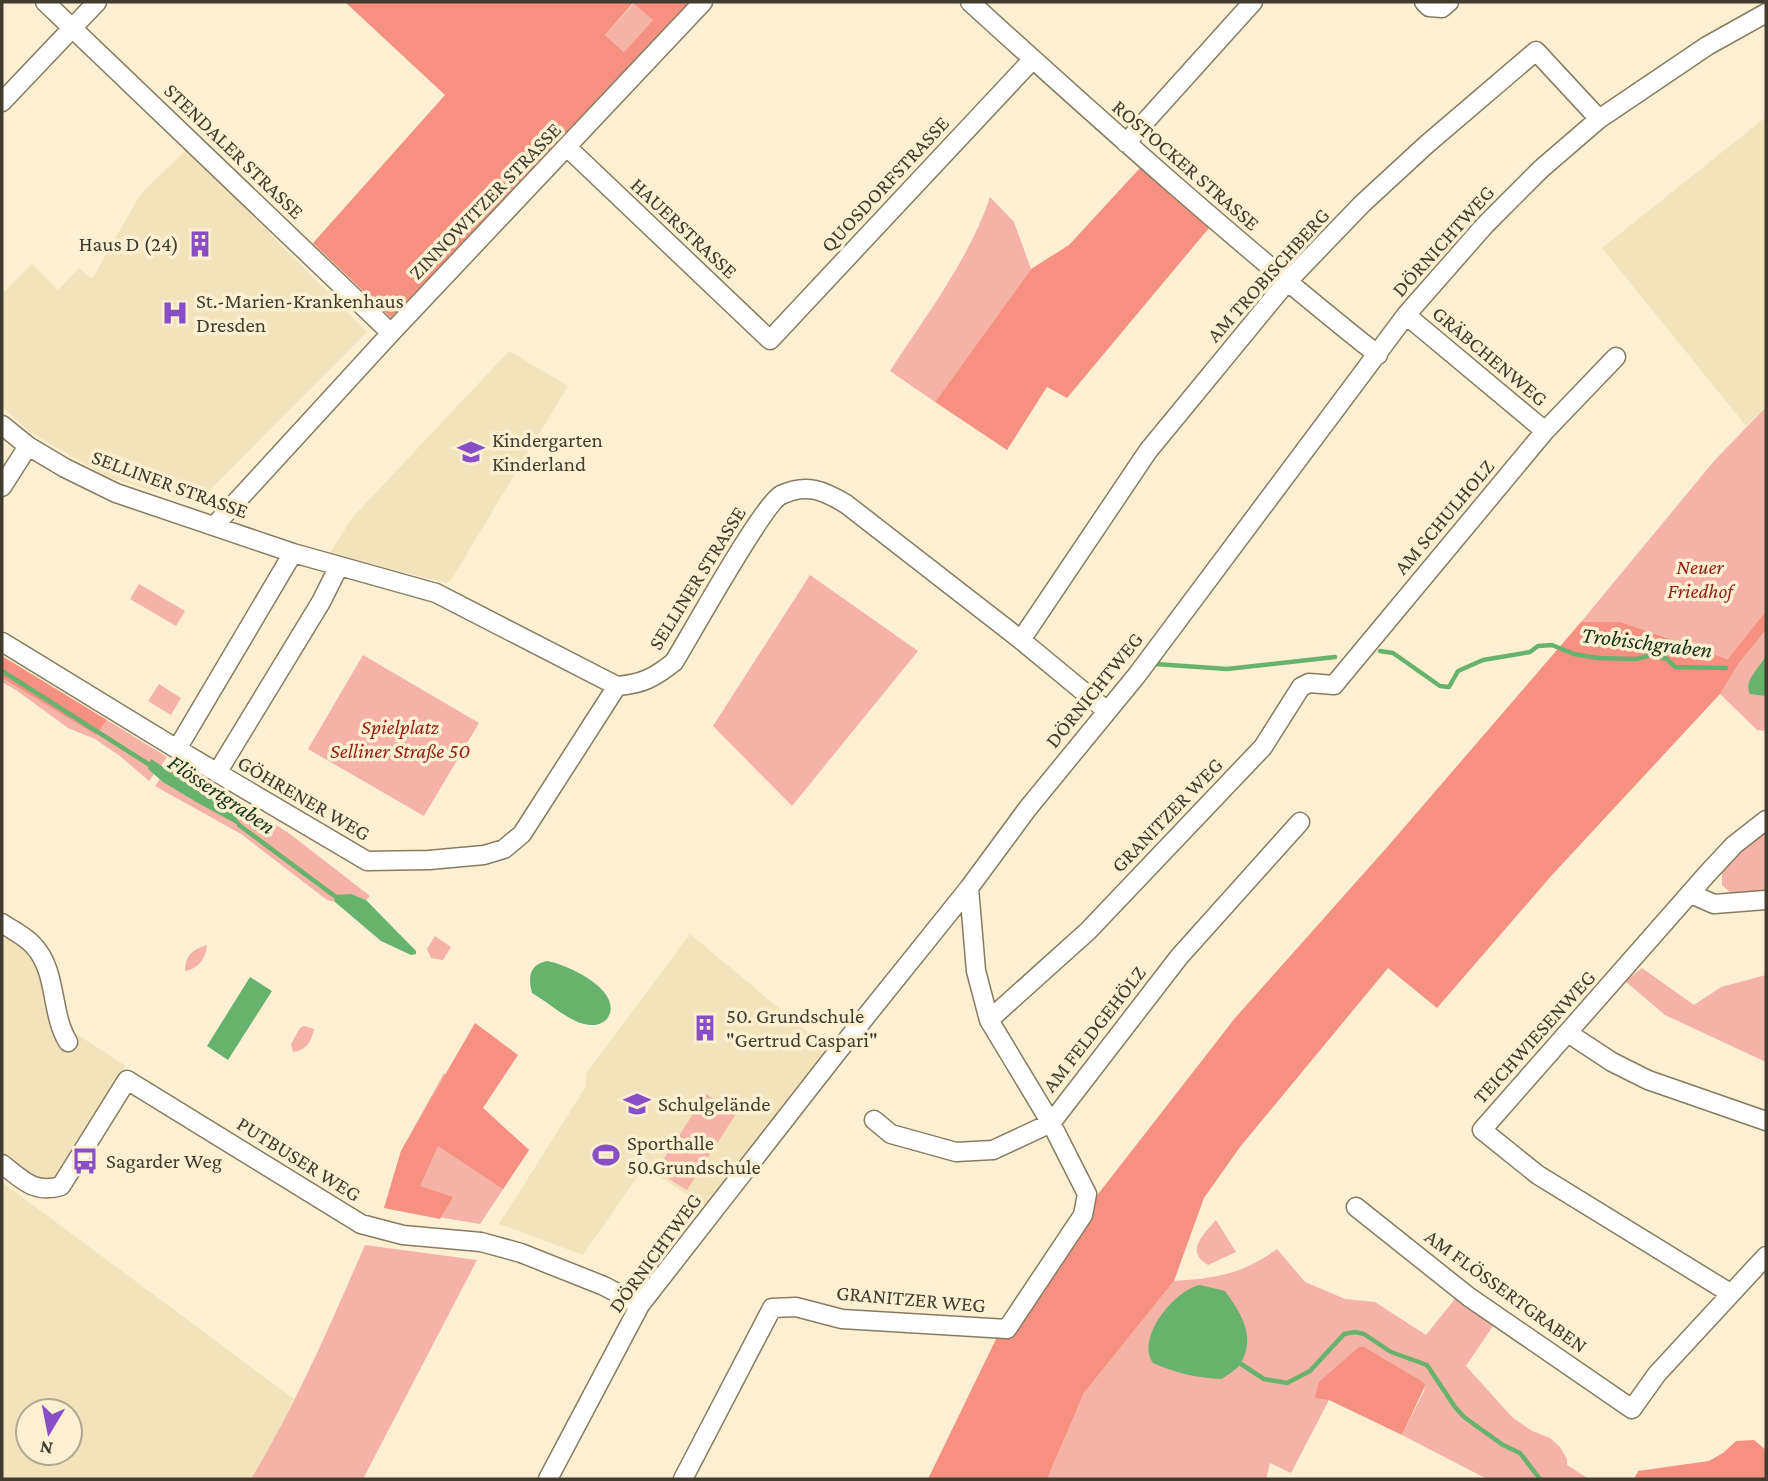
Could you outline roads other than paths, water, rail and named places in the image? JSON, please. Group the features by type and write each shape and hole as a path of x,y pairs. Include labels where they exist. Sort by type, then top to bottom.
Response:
{"street":[{"name":"STENDALER STRASSE","path":"46,2 391,333"},
{"path":"2,102 97,2"},
{"name":"ZINNOWITZER STRASSE","path":"215,525 391,333 703,2"},
{"name":"ROSTOCKER STRASSE","path":"970,2 1286,283 1378,355"},
{"path":"1126,143 1253,2"},
{"path":"1424,2 1429,7 1442,8 1449,2"},
{"name":"DÖRNICHTWEG","path":"548,1479 640,1306 969,888 1028,808 1137,675 1406,315 1485,225 1541,169 1599,119 1707,46 1766,13"},
{"name":"AM TROBISCHBERG","path":"1021,640 1148,451 1286,283 1362,204 1426,145 1536,51 1599,119"},
{"name":"QUOSDORFSTRASSE","path":"770,340 1033,59"},
{"name":"HAUERSTRASSE","path":"568,148 770,340"},
{"name":"GRÄBCHENWEG","path":"1406,315 1545,431"},
{"name":"AM SCHULHOLZ","path":"1301,687 1309,683 1334,685 1545,431 1616,357"},
{"name":"SELLINER STRASSE","path":"2,425 28,446 71,471 117,492 293,553 449,598 617,686 656,677 674,663 757,524 778,496 802,488 827,492 846,504 1021,640"},
{"path":"2,487 28,446"},
{"path":"177,749 293,553"},
{"path":"217,773 321,602 339,566"},
{"path":"1021,640 1107,711"},
{"name":"GÖHRENER WEG","path":"2,642 367,861 429,860 484,855 504,849 522,834 617,686"},
{"name":"GRANITZER WEG","path":"989,1020 1088,931 1263,747 1301,687"},
{"name":"TEICHWIESENWEG","path":"1730,1293 1547,1181 1482,1130 1734,845 1766,820"},
{"name":"AM FELDGEHÖLZ","path":"874,1120 891,1134 956,1152 993,1150 1051,1122 1179,957 1300,822"},
{"name":"GRANITZER WEG","path":"683,1479 772,1308 796,1307 842,1320 1007,1329 1083,1215 1087,1194 1051,1122 989,1020 976,971 969,888"},
{"path":"1691,894 1714,904 1766,900"},
{"path":"2,923 35,947 53,989 61,1031 68,1042"},
{"path":"1568,1033 1612,1062 1648,1080 1766,1121"},
{"name":"PUTBUSER WEG","path":"2,1164 31,1186 46,1190 61,1186 127,1080 360,1224 403,1235 481,1242 521,1253 604,1286 640,1306"},
{"name":"AM FLÖSSERTGRABEN","path":"1356,1207 1469,1297 1632,1409 1657,1374 1730,1293"},
{"path":"1730,1293 1766,1256"}],"waterway":[{"name":"Trobischgraben","path":"1380,651 1393,653 1440,686 1449,687 1458,671 1483,660 1530,652 1538,646 1552,645 1574,654 1598,658 1636,659 1652,655 1667,659 1675,667 1726,668"},
{"name":"Trobischgraben","path":"1155,664 1227,669 1335,657"},
{"name":"Flössertgraben","path":"2,671 153,767"},
{"name":"Flössertgraben","path":"239,825 336,897"},
{"name":"Flössertgraben","path":"1241,1364 1264,1379 1287,1383 1310,1371 1344,1334 1364,1334 1391,1352 1427,1365 1464,1417 1503,1445 1520,1453 1540,1479"}],"place":[{"name":"Haus D (24)","path":"200,244"},
{"name":"St.-Marien-Krankenhaus Dresden","path":"175,313"},
{"name":"Kindergarten Kinderland","path":"471,452"},
{"name":"50. Grundschule \"Gertrud Caspari\"","path":"705,1028"},
{"name":"Schulgelände","path":"637,1104"},
{"name":"Sporthalle 50.Grundschule","path":"606,1155"},
{"name":"Sagarder Weg","path":"85,1161"}],"park label":[{"name":"Neuer Friedhof","path":"1700,579"},
{"name":"Spielplatz Selliner Straße 50","path":"400,739"}]}
